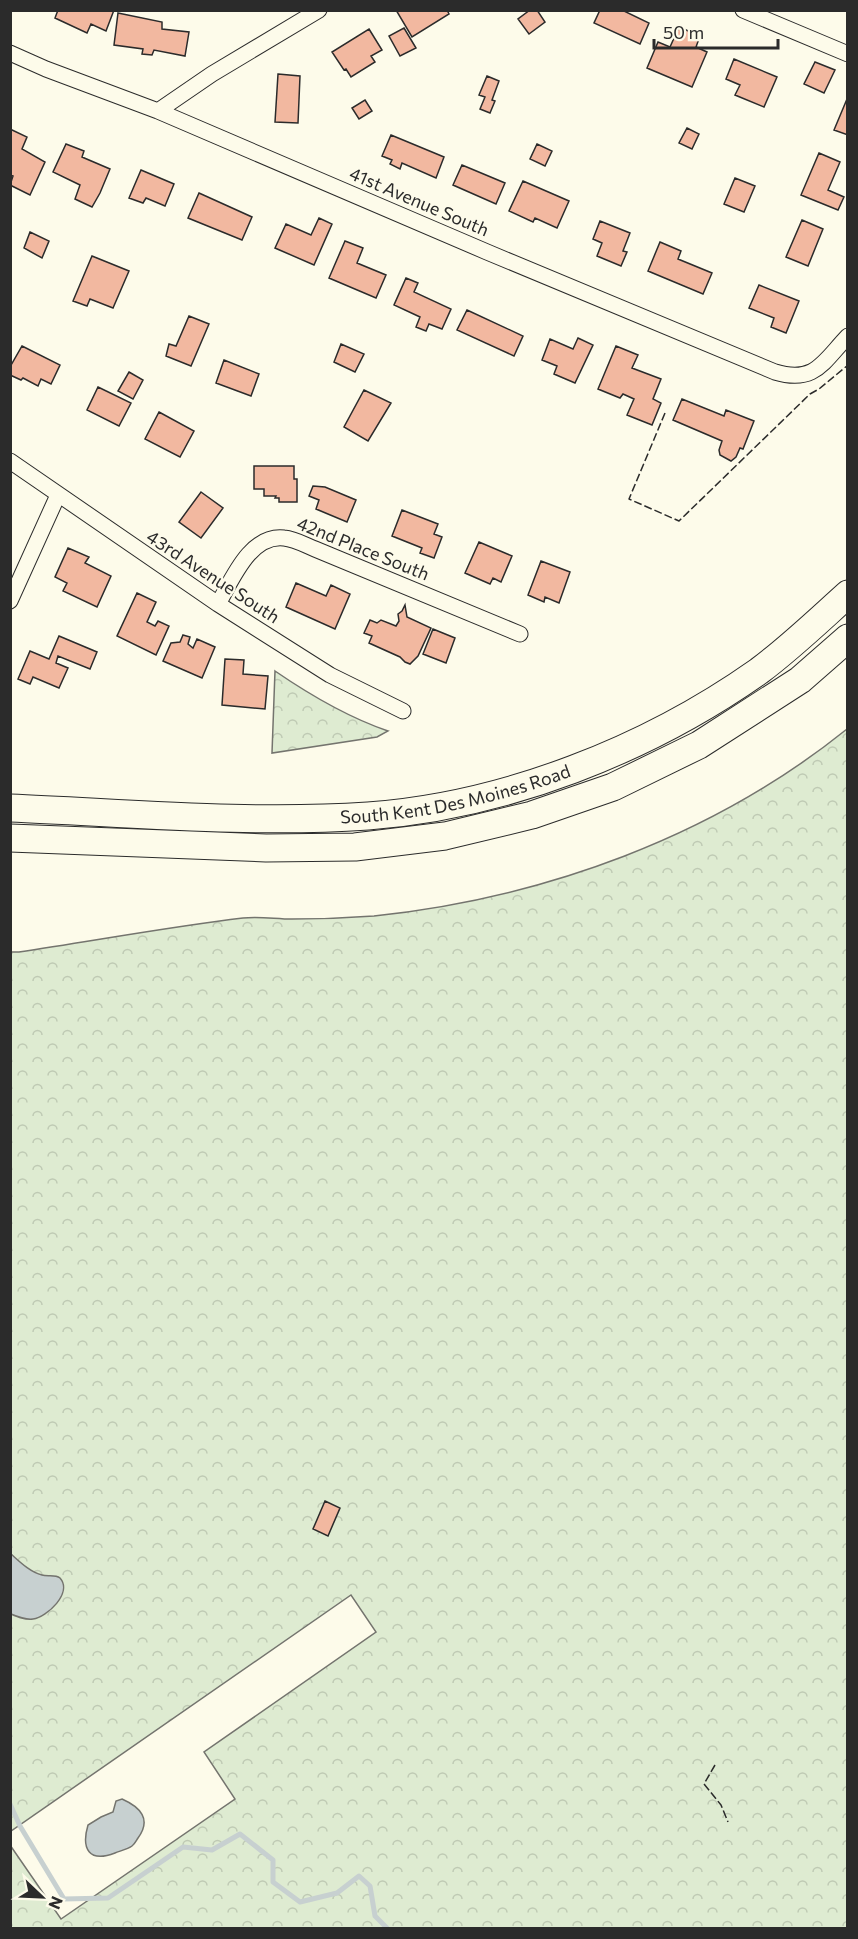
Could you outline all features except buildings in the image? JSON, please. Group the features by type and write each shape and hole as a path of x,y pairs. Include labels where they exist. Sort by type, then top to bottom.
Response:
{"highway":[{"name":"South Kent Des Moines Road","path":"10,808 315,819 400,812 470,800 510,790 604,757 688,716 761,669 848,594"},
{"name":"South Kent Des Moines Road","path":"10,838 266,848 356,847 445,836 532,815 613,787 699,745 800,680 848,638"}],"street":[{"path":"158,111 212,74 319,10"},
{"path":"743,10 848,54"},
{"name":"41st Avenue South","path":"10,53 158,111 486,252 775,372 789,376 802,376 813,372 848,336"},
{"name":"43rd Avenue South","path":"10,461 218,604 330,675 403,711"},
{"path":"10,601 58,495"},
{"name":"42nd Place South","path":"218,604 243,562 255,547 271,538 283,538 315,549 520,634"}],"green space":[{"path":"275,671 329,705 388,731 377,737 272,753"},
{"path":"847,729 847,1928 11,1928 10,1845 61,1919 235,1799 204,1752 376,1632 351,1595 11,1831 11,952 243,918 312,919 374,916 438,907 501,894 563,877 624,856 683,831 740,801 795,767"}],"shaded area":[{"path":"11,1554 33,1572 60,1578 63,1584 61,1597 45,1614 27,1619 11,1614"},
{"path":"122,1799 142,1814 144,1825 142,1831 134,1844 128,1848 106,1856 93,1855 89,1852 86,1841 88,1825 113,1812 116,1801"}],"waterway":[{"path":"10,1804 20,1826 64,1899 108,1898 183,1847 212,1850 240,1834 273,1860 273,1882 300,1902 337,1893 359,1876 370,1886 375,1916 387,1928"}],"fence":[{"path":"665,413 629,499 679,521 810,394 848,365"},
{"path":"715,1765 704,1784 721,1805 728,1822"}]}
